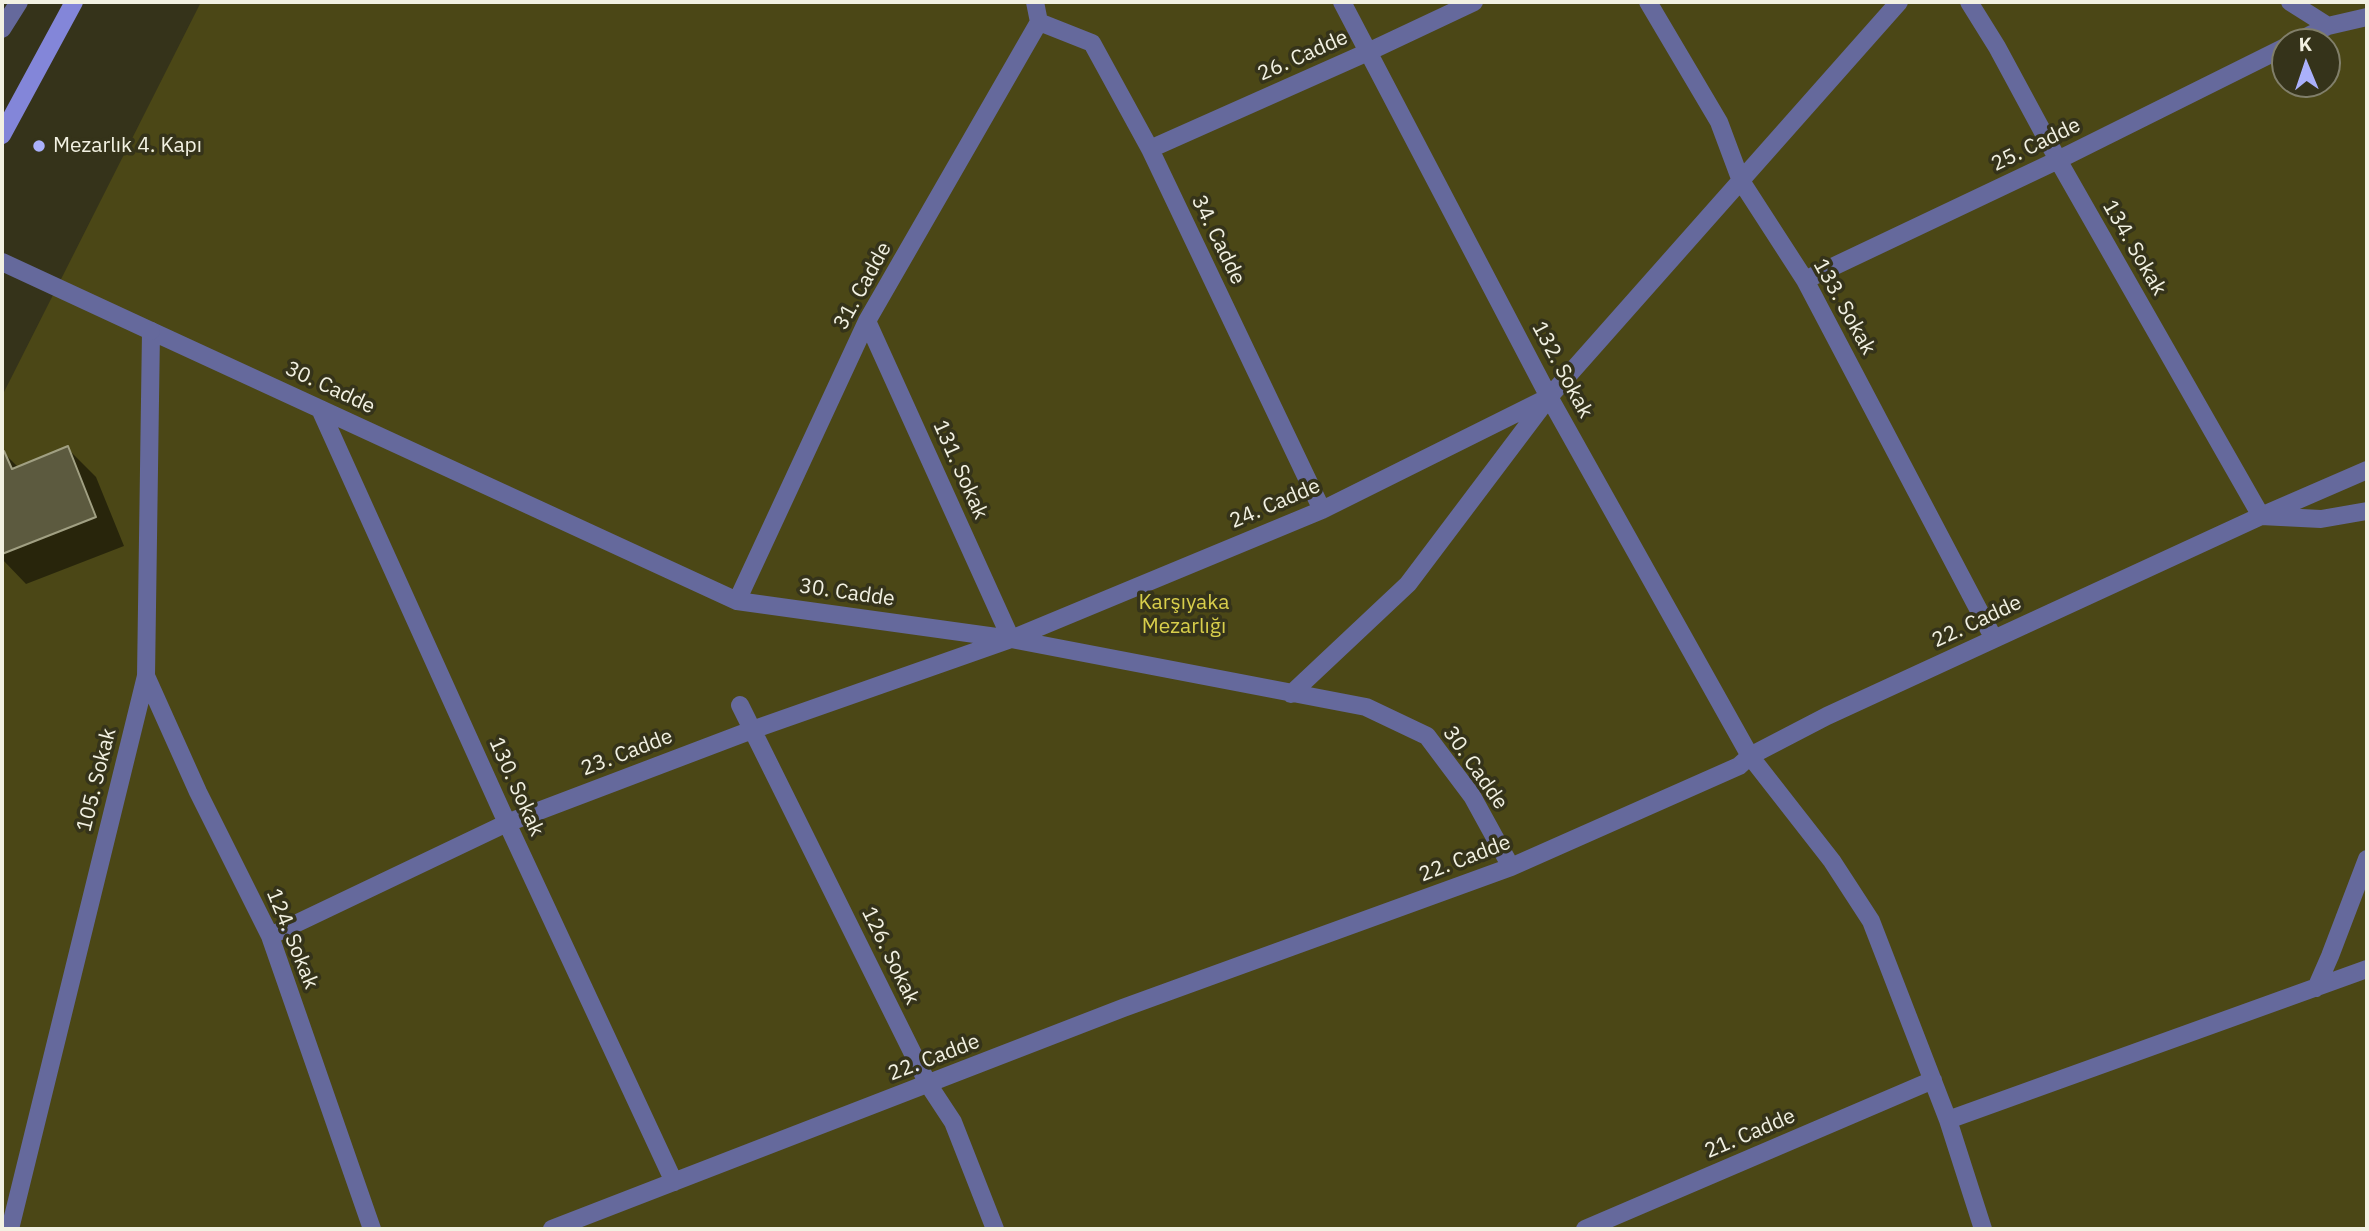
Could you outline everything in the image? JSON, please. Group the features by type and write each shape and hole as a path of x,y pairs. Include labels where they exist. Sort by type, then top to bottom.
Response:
{"main road":[{"path":"2,135 74,2"}],"street":[{"path":"2,29 19,2"},
{"path":"1035,2 1039,22"},
{"name":"132. Sokak","path":"1342,2 1549,397 1751,756 1832,861 1871,921 1948,1120 1983,1229"},
{"name":"26. Cadde","path":"1150,149 1474,2"},
{"name":"133. Sokak","path":"1648,2 1719,122 1741,181 1805,280 1994,639"},
{"path":"1291,694 1408,584 1549,397 1899,2"},
{"name":"134. Sokak","path":"1969,2 1997,47 2058,160 2261,516"},
{"path":"2290,2 2328,26"},
{"path":"2324,28 2367,17"},
{"name":"34. Cadde","path":"1039,22 1092,43 1150,149 1322,510"},
{"name":"31. Cadde","path":"737,601 867,321 1039,22"},
{"name":"25. Cadde","path":"1805,280 2058,160 2271,54"},
{"name":"30. Cadde","path":"2,262 737,601 1011,639 1366,707 1427,736 1472,796 1511,867"},
{"name":"131. Sokak","path":"867,321 1011,639"},
{"name":"105. Sokak","path":"10,1229 146,676 151,331"},
{"name":"24. Cadde","path":"1011,639 1322,510 1549,397"},
{"name":"130. Sokak","path":"320,409 507,823 674,1182"},
{"name":"22. Cadde","path":"552,1229 1122,1008 1511,867 1739,766 1751,756 1827,716 2367,470"},
{"path":"2261,516 2321,519 2367,512"},
{"name":"23. Cadde","path":"270,936 507,823 752,730 1011,639"},
{"name":"124. Sokak","path":"146,676 198,792 270,936 372,1229"},
{"name":"126. Sokak","path":"740,705 928,1084 953,1122 995,1229"},
{"path":"2316,988 2367,859"},
{"path":"1948,1120 2367,969"},
{"name":"21. Cadde","path":"1585,1229 1933,1080"}],"green space":[{"name":"Karşıyaka Mezarlığı","path":"201,2 2367,2 2367,1229 2,1229 2,396"}],"building":[{"path":"68,446 96,517 2,554 2,452 4,451 12,469"}],"place":[{"name":"Mezarlık 4. Kapı","path":"39,146"}]}
